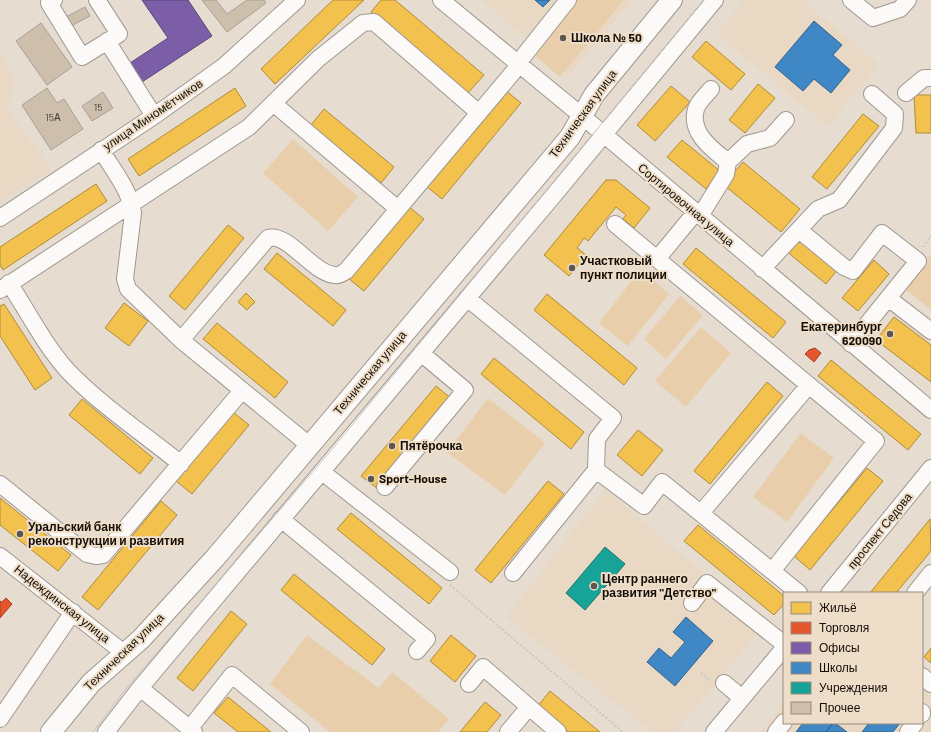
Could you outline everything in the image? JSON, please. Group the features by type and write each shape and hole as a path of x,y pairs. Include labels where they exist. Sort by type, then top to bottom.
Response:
{"main road":[{"name":"Техническая улица","path":"51,732 91,683 141,639 215,558 570,137 594,95 672,0"}],"street":[{"path":"54,0 49,3 82,57 119,34 98,0"},
{"name":"улица Миномётчиков","path":"0,218 154,116 224,66 297,0"},
{"name":"Сортировочная улица","path":"441,0 582,116 931,410"},
{"path":"182,340 268,238 273,236 281,239 316,267 329,274 336,276 346,271 479,113 568,0"},
{"path":"106,732 140,688 468,298 714,0"},
{"path":"851,0 873,18 900,9 908,0"},
{"path":"181,464 83,386 67,370 5,286 249,127 318,59 363,23 374,22 479,113"},
{"path":"107,41 154,116"},
{"path":"906,93 924,78 931,78"},
{"path":"711,89 696,108 695,121 702,140 728,162"},
{"path":"762,269 818,209 839,200 894,128 895,114 872,94"},
{"path":"273,103 398,209"},
{"path":"657,259 698,215 726,174 728,162 747,144 770,138 786,120"},
{"path":"101,150 127,192 132,203 133,213 125,279 128,289 182,340 309,446"},
{"path":"614,224 876,441 772,572"},
{"path":"799,230 844,267 853,271 882,233 918,261 851,344"},
{"path":"468,298 613,418 597,439 596,470 513,573"},
{"path":"888,298 931,331"},
{"path":"385,487 465,390 422,353"},
{"path":"700,513 809,385"},
{"path":"0,484 87,554 96,556 103,555 240,393"},
{"name":"проспект Седова","path":"830,592 931,468"},
{"path":"596,470 644,506 662,482 798,592"},
{"path":"322,472 449,578"},
{"path":"281,519 427,639 418,651"},
{"name":"Надеждинская улица","path":"0,556 124,653"},
{"path":"916,592 931,573"},
{"path":"692,603 707,583 783,643"},
{"path":"0,719 73,612"},
{"path":"714,732 783,649"},
{"path":"469,684 483,667 558,732"},
{"path":"140,688 192,730 232,675 302,732"},
{"path":"724,683 742,698"},
{"path":"508,732 529,707"},
{"path":"776,732 783,723"},
{"path":"908,732 914,724"}],"path":[{"path":"449,578 623,732"}],"shaded area":[{"name":"Школа № 50","path":"481,0 633,0 569,75"},
{"path":"575,0 624,0 560,77 532,53"},
{"path":"744,0 802,0 879,64 827,126 716,33"},
{"path":"0,54 14,79 8,110 51,169 0,202"},
{"path":"293,139 358,197 328,231 263,173"},
{"path":"931,254 931,310 904,288"},
{"path":"641,269 669,294 628,346 599,323"},
{"path":"680,296 703,315 666,359 644,339"},
{"path":"701,327 731,353 686,407 655,381"},
{"path":"488,398 545,443 505,495 447,452"},
{"path":"801,433 834,458 787,522 753,497"},
{"path":"605,490 765,624 675,732 652,732 506,617"},
{"path":"307,635 379,688 392,672 449,719 438,732 330,732 270,684"},
{"path":"929,689 931,690 931,732 760,732 783,704 783,724 923,724 923,695"}],"building: Жильё":[{"path":"333,0 364,0 275,84 261,69"},
{"path":"381,0 395,0 484,75 468,93 371,12"},
{"path":"706,41 745,74 731,90 692,57"},
{"path":"758,84 775,98 745,133 729,120"},
{"path":"671,86 690,102 655,141 637,125"},
{"path":"235,88 246,106 139,176 128,159"},
{"path":"505,90 521,103 442,199 426,186"},
{"path":"914,95 931,95 931,133 916,133"},
{"path":"324,109 394,167 381,183 311,125"},
{"path":"863,114 879,126 827,189 812,177"},
{"path":"682,140 720,171 706,189 667,157"},
{"path":"743,162 800,209 781,232 724,185"},
{"path":"606,180 616,180 650,208 634,228 623,219 626,215 616,207 588,241 584,238 577,248 586,255 569,276 544,255"},
{"path":"96,184 107,201 3,270 0,265 0,247"},
{"path":"408,206 424,219 364,291 348,278"},
{"path":"228,225 244,238 185,310 169,296"},
{"path":"797,235 838,269 826,284 785,250"},
{"path":"696,248 786,322 773,338 683,264"},
{"path":"277,253 346,310 333,326 264,269"},
{"path":"874,260 889,274 858,311 842,298"},
{"path":"246,293 255,302 247,310 238,302"},
{"path":"547,294 637,368 624,385 534,310"},
{"path":"124,303 148,321 129,346 105,328"},
{"path":"4,304 52,378 35,390 0,336 0,306"},
{"path":"894,317 931,345 931,382 876,340"},
{"path":"217,323 288,382 275,398 203,339"},
{"path":"494,358 584,432 571,449 481,374"},
{"path":"831,360 921,434 908,450 818,376"},
{"path":"767,382 783,396 710,484 694,471"},
{"path":"436,386 452,399 378,489 361,476"},
{"path":"82,399 153,458 140,474 69,415"},
{"path":"233,412 249,425 192,494 176,481"},
{"path":"638,430 663,450 642,476 617,455"},
{"path":"867,468 883,481 810,570 794,556"},
{"path":"548,481 564,494 491,583 475,570"},
{"path":"0,498 71,555 58,571 0,525"},
{"path":"161,501 177,515 98,610 82,597"},
{"path":"351,513 442,588 429,604 337,529"},
{"path":"930,519 931,551 897,592 871,592"},
{"path":"698,525 783,595 783,605 774,615 684,541"},
{"path":"294,574 385,649 372,665 281,590"},
{"path":"231,611 247,624 193,691 177,678"},
{"path":"451,635 476,656 455,682 430,661"},
{"path":"931,648 931,663 924,657"},
{"path":"550,691 600,732 568,732 537,707"},
{"path":"228,697 271,732 238,732 214,713"},
{"path":"485,702 501,715 487,732 460,732"}],"building: Торговля":[{"path":"815,348 821,353 814,362 805,354 809,350"},
{"path":"6,598 12,604 0,618 0,601 2,602"}],"building: Офисы":[{"path":"142,0 188,0 212,36 142,82 130,63 168,38"}],"building: Школы":[{"path":"535,0 550,0 543,7"},
{"path":"814,21 842,45 833,55 850,70 831,93 814,79 803,91 775,67"},
{"path":"686,617 713,641 675,686 647,662 659,648 671,658 685,642 673,632"},
{"path":"802,724 832,724 826,732 796,732"},
{"path":"832,724 836,724 847,732 826,732"},
{"path":"868,724 899,724 893,732 862,732"}],"building: Учреждения":[{"path":"605,547 625,564 585,610 566,593"}],"building: Прочее":[{"path":"202,0 216,0 227,14 247,0 264,0 266,3 227,32"},
{"path":"85,7 90,16 69,27 64,18"},
{"path":"41,23 72,67 47,85 16,41"},
{"path":"47,88 57,103 64,99 83,129 51,150 22,105"},
{"path":"103,92 113,108 92,121 82,106"}],"tram line":[{"path":"93,732 124,691 328,454 704,0"}],"place":[{"name":"Школа № 50","path":"563,38"},
{"name":"Участковый пункт полиции","path":"572,268"},
{"name":"Екатеринбург 620090","path":"890,334"},
{"name":"Пятёрочка","path":"392,446"},
{"name":"Sport-House","path":"371,479"},
{"name":"Уральский банк реконструкции и развития","path":"20,534"},
{"name":"Центр раннего развития \"Детство\"","path":"594,586"}]}
